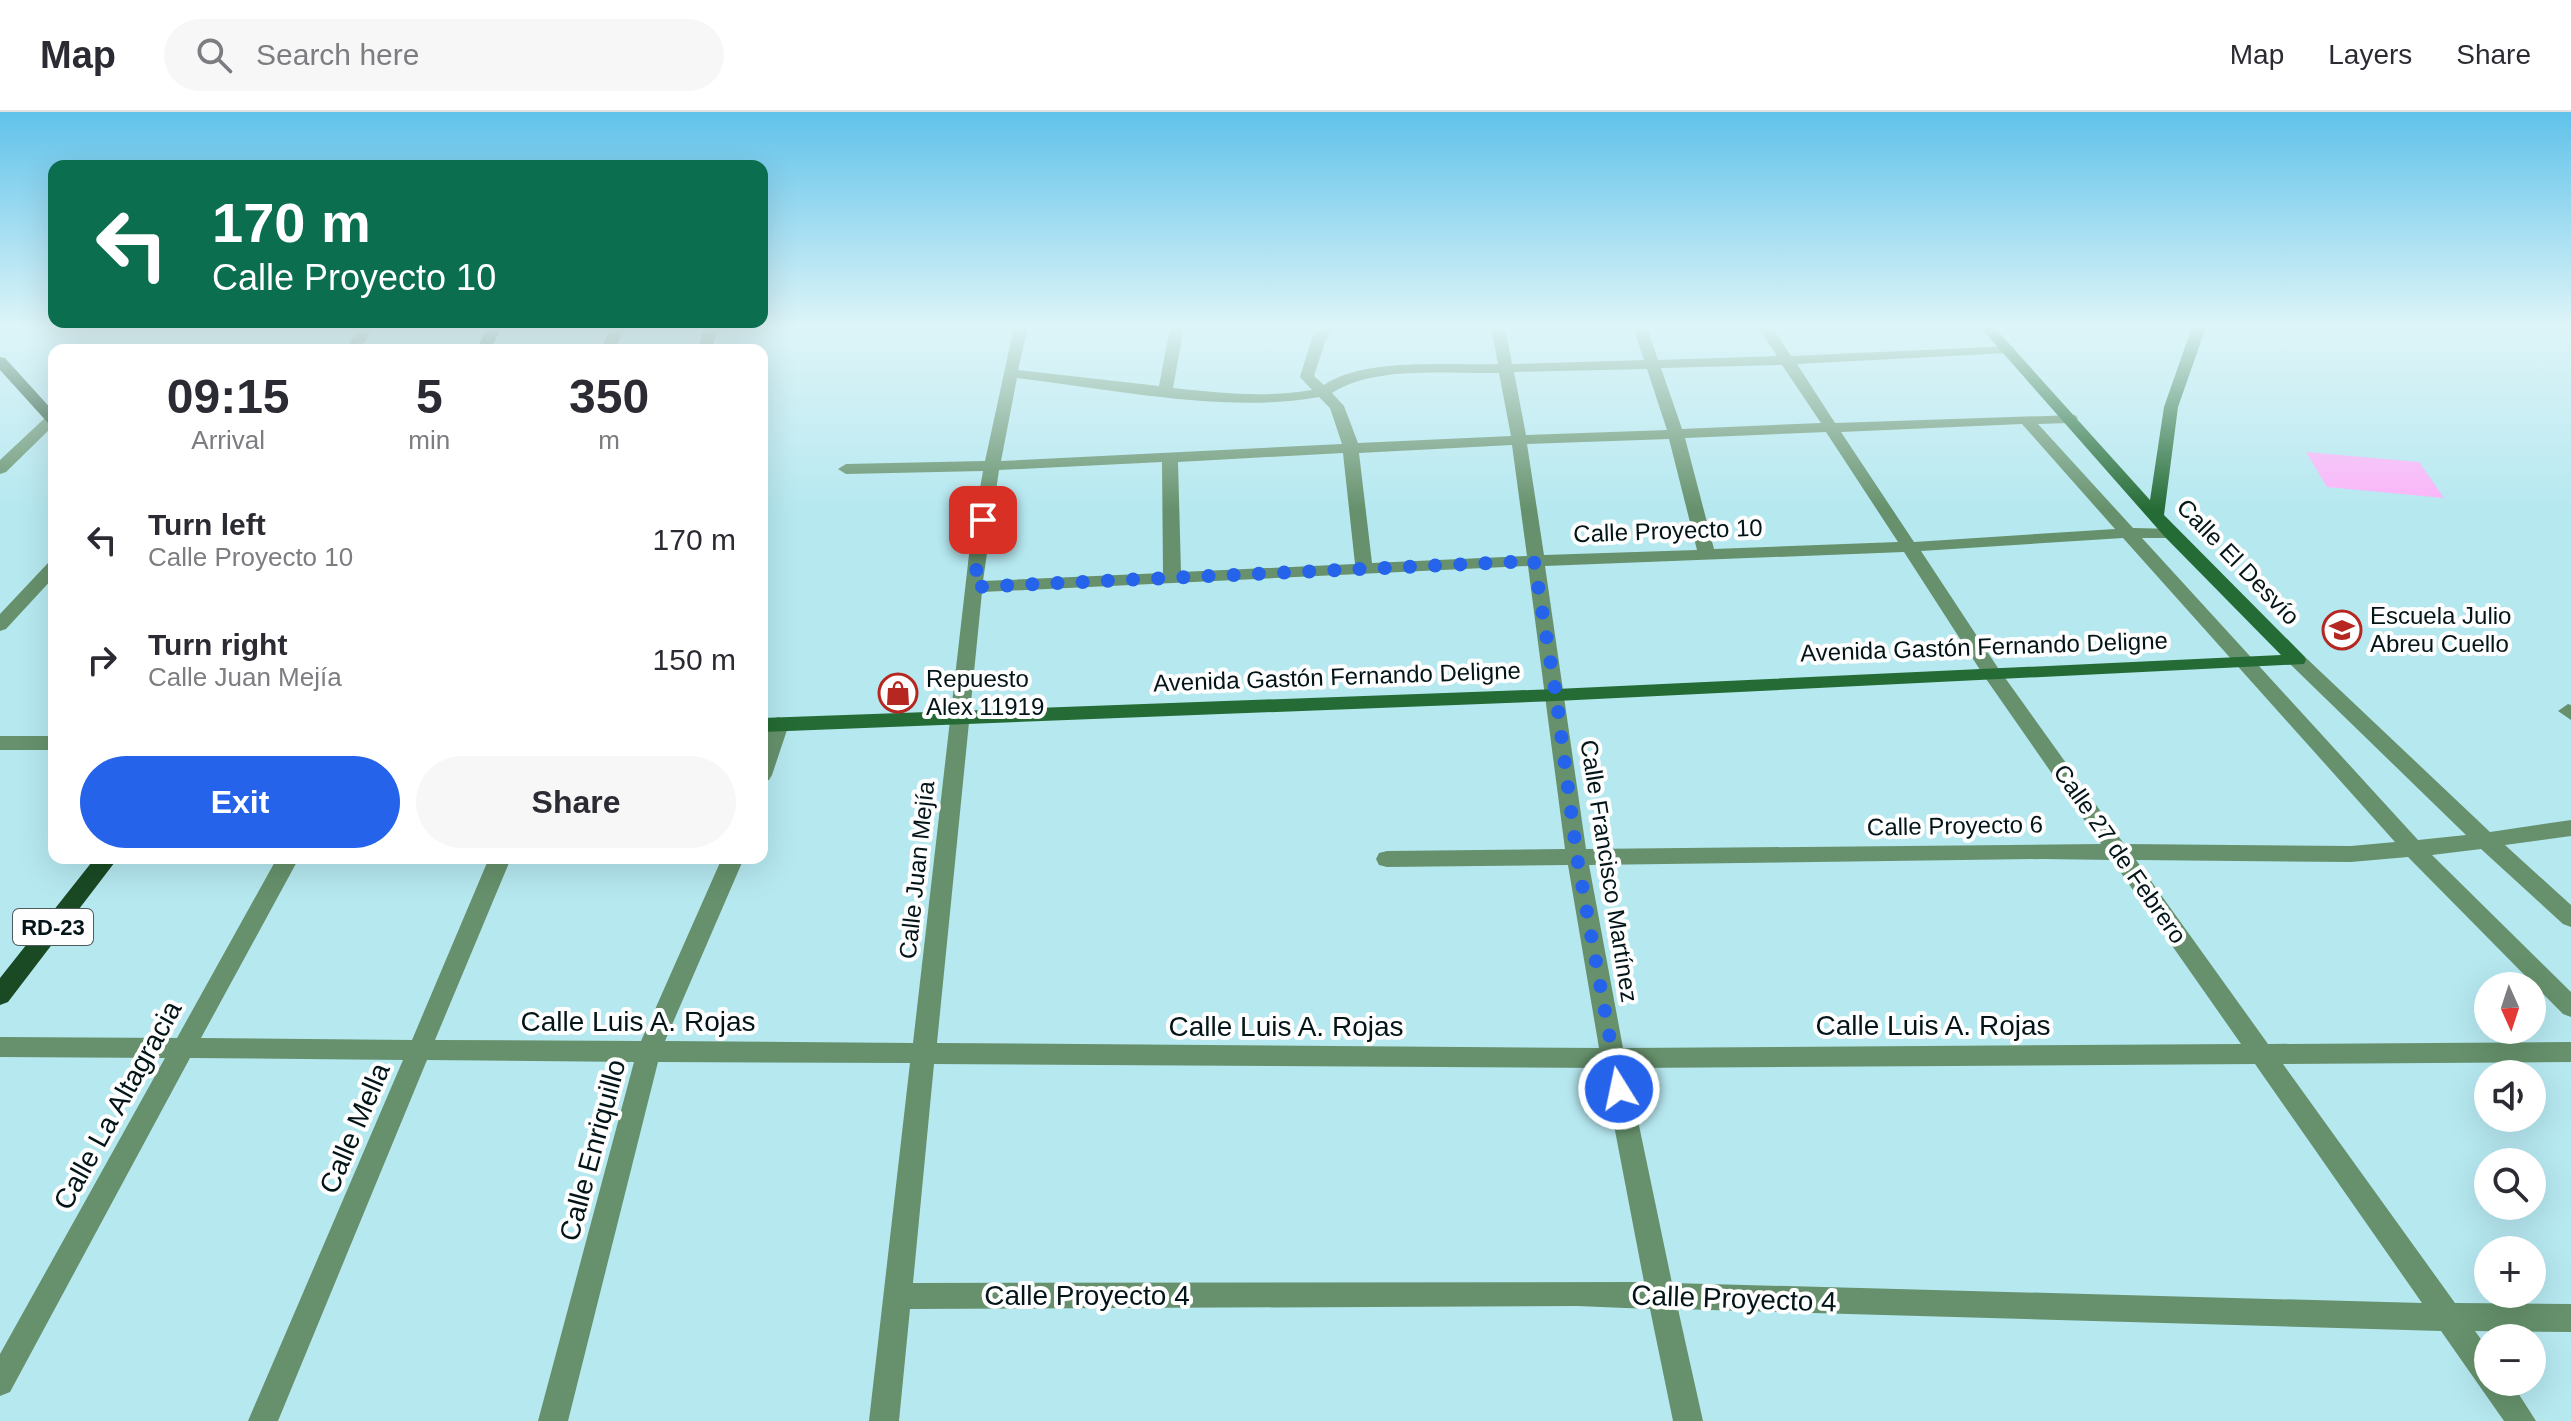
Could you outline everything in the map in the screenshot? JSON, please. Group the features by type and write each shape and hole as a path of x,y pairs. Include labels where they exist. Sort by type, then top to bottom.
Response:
{"main road":[{"path":"24,388 48,414"},
{"name":"RD-23","path":"0,995 102,864"}],"street":[{"name":"Calle Juan Mejía","path":"884,1421 974,587 1007,388"},
{"path":"1133,388 1240,400 1285,399 1329,388"},
{"path":"1319,388 1337,406 1352,448 1364,569"},
{"name":"Calle Francisco Martínez","path":"1510,388 1577,857 1613,1058 1688,1421"},
{"path":"1662,388 1707,554"},
{"name":"Calle 27 de Febrero","path":"1805,388 1991,672 2474,1353"},
{"name":"Calle El Desvío","path":"2043,388 2171,533 2297,660 2419,780 2571,918"},
{"path":"2156,515 2171,407 2178,388"},
{"path":"846,469 993,466 1519,440 2070,418"},
{"path":"2026,420 2412,848 2571,1007"},
{"path":"0,469 48,425"},
{"path":"1170,457 1172,577"},
{"name":"Calle Proyecto 10","path":"974,587 2171,533"},
{"path":"0,625 48,573"},
{"name":"Avenida Gastón Fernando Deligne","path":"771,725 1556,695 1991,672 2297,660"},
{"path":"0,743 48,743"},
{"name":"Calle Proyecto 6","path":"1387,859 2119,851 2351,854 2487,841 2571,828"},
{"name":"Calle La Altagracia","path":"0,1382 285,864"},
{"name":"Calle Mella","path":"263,1421 498,864"},
{"name":"Calle Enriquillo","path":"553,1421 649,1050 730,864"},
{"name":"Calle Luis A. Rojas","path":"0,1047 1613,1058 2571,1052"},
{"name":"Calle Proyecto 4","path":"898,1296 1577,1293 2571,1318"},
{"path":"2504,1396 2521,1421"}],"shaded area":[{"path":"2306,452 2419,462 2444,498 2327,487"}],"place":[{"name":"Escuela Julio Abreu Cuello","path":"2342,630"},
{"name":"Repuesto Alex 11919","path":"898,693"}],"route":[{"path":"983,520 974,587 1534,561 1556,695 1577,857 1619,1089"}]}
